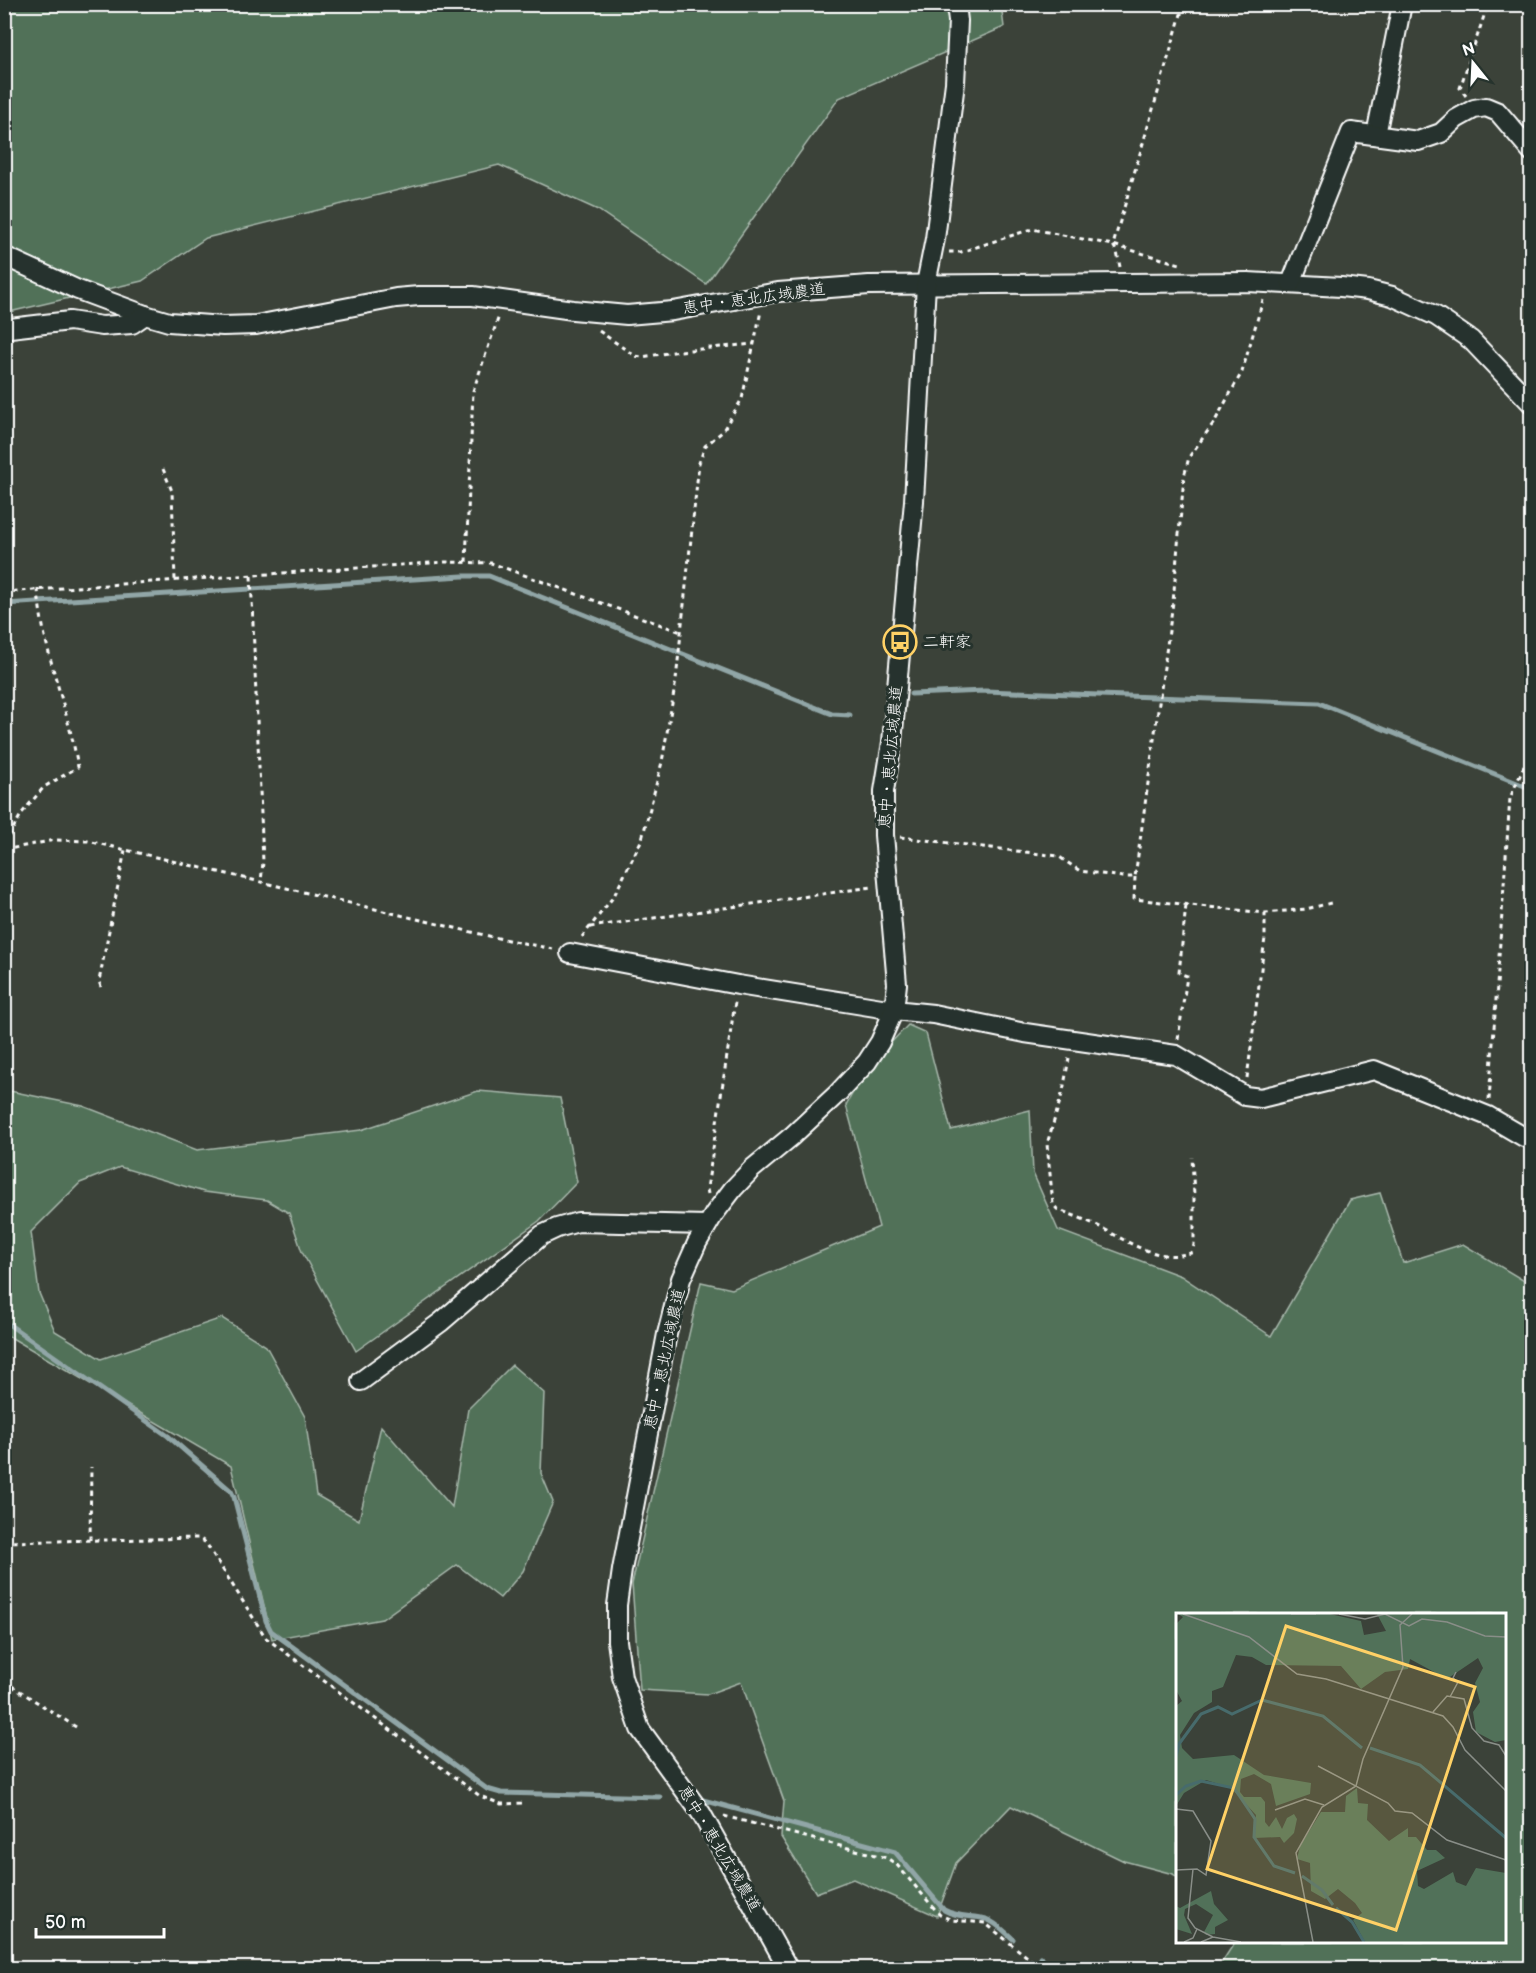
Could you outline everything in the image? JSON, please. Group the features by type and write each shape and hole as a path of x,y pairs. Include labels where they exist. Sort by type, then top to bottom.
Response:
{"street":[{"path":"956,4 958,21 955,83 926,284 1266,282 1368,290 1411,304 1436,316 1471,340 1532,404"},
{"path":"1376,135 1402,4"},
{"path":"1291,283 1351,132 1418,141 1441,133 1456,119 1486,107 1498,112 1532,152"},
{"name":"恵中・恵北広域農道","path":"4,256 78,290 145,315 170,322 199,326 256,325 396,298 447,295 627,315 647,314 764,295 869,285 926,284 914,501 892,742 884,791 884,836 897,984 894,1010 880,1042 867,1062 837,1094 752,1169 733,1189 710,1220 697,1243 681,1279 668,1334 617,1605 617,1641 622,1677 640,1729 701,1813 788,1968"},
{"path":"10,328 70,321 102,326 132,324 145,315"},
{"path":"570,953 738,985 933,1014 1025,1033 1176,1055 1245,1096 1261,1098 1374,1070 1488,1116 1524,1137 1532,1138"},
{"path":"361,1381 441,1323 542,1236 557,1228 578,1222 710,1220"}],"path":[{"path":"1122,282 1117,252 1113,245 1184,4"},
{"path":"1474,110 1460,88 1488,4"},
{"path":"932,252 961,252 1032,229 1113,245 1181,264"},
{"path":"1266,282 1260,312 1242,372 1215,421 1189,457 1184,477 1173,602 1135,877 1134,899 1265,913 1306,909 1331,903"},
{"path":"4,850 55,840 88,842 493,938 570,953 614,896 642,839 662,762 676,680 699,463 705,446 722,432 742,399 764,295"},
{"path":"466,562 473,391 504,300"},
{"path":"596,312 595,328 635,356 753,344"},
{"path":"163,469 172,491 175,580"},
{"path":"4,592 445,562 491,563 681,632"},
{"path":"251,575 263,851 261,882"},
{"path":"4,843 22,813 44,787 78,767 73,735 39,613 38,589"},
{"path":"1488,1116 1510,798 1532,748"},
{"path":"884,836 1058,856 1080,871 1135,877"},
{"path":"101,987 99,981 125,850"},
{"path":"590,927 888,884"},
{"path":"1176,1055 1187,976 1179,973 1186,905"},
{"path":"1245,1096 1265,938 1265,913"},
{"path":"710,1220 707,1189 738,985"},
{"path":"1071,1040 1063,1091 1047,1144 1053,1204 1057,1209 1096,1225 1142,1250 1178,1256 1191,1253 1194,1245 1192,1156"},
{"path":"90,1540 91,1467"},
{"path":"4,1542 199,1538 206,1543 266,1638 480,1796 501,1804 525,1803"},
{"path":"4,1681 79,1729"},
{"path":"701,1813 713,1813 886,1858 897,1864 939,1915 952,1920 985,1923 1041,1968"}],"green space":[{"path":"1001,4 1004,27 839,98 706,284 598,210 499,165 206,238 142,281 5,313 4,5"},
{"path":"908,1025 926,1033 951,1130 1030,1110 1033,1173 1058,1230 1181,1276 1271,1336 1350,1200 1380,1193 1403,1263 1463,1244 1531,1285 1531,1968 1218,1968 1234,1943 1506,1943 1506,1613 1176,1613 1176,1876 1124,1861 1011,1806 956,1863 937,1916 853,1879 816,1893 781,1837 784,1801 741,1682 708,1694 640,1690 632,1584 701,1282 732,1289 879,1227 846,1105 859,1083 890,1043"},
{"path":"5,1090 83,1106 197,1150 361,1130 478,1091 560,1098 577,1182 539,1221 356,1351 302,1252 289,1213 267,1200 204,1192 120,1167 80,1183 31,1232 39,1293 55,1331 101,1359 222,1318 266,1346 305,1417 316,1495 359,1520 381,1426 452,1507 468,1409 512,1365 544,1393 541,1473 553,1502 523,1571 500,1598 457,1565 382,1619 272,1639 231,1466 5,1334"}],"waterway":[{"path":"4,604 489,576 832,714 850,715"},
{"path":"911,694 985,691 1319,703 1532,789"},
{"path":"4,1321 168,1436 231,1491 266,1621 271,1631 487,1789 501,1793 660,1797"},
{"path":"703,1800 895,1852 944,1910 954,1914 986,1919 1013,1939"},
{"path":"1041,1958 1052,1968"}],"place":[{"name":"二軒家","path":"900,642"}]}
